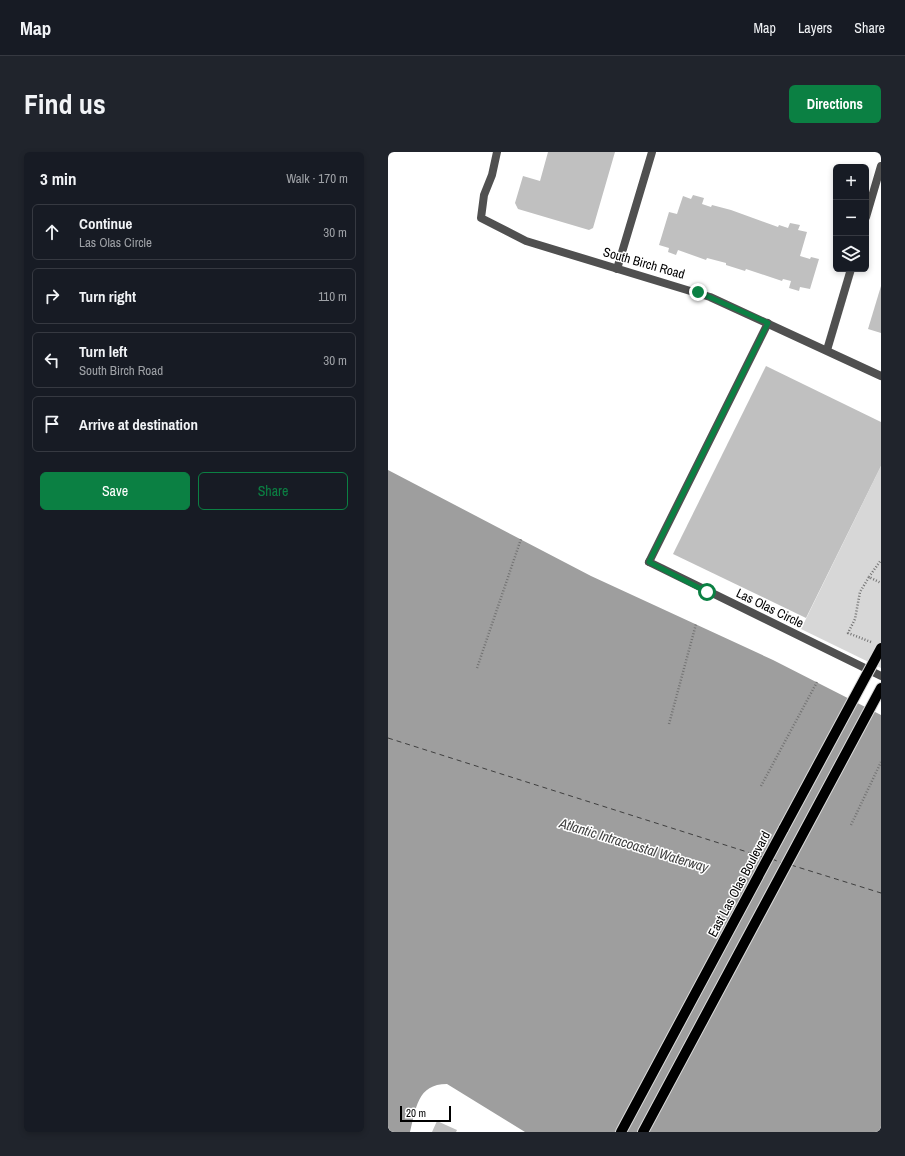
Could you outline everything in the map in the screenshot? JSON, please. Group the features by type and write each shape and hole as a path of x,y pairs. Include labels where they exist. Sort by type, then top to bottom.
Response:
{"main road":[{"name":"East Las Olas Boulevard","path":"621,1132 879,646"},
{"path":"643,1132 881,688"}],"street":[{"name":"South Birch Road","path":"496,152 492,175 484,195 481,218 526,241 698,292 881,376"},
{"path":"618,269 652,152"},
{"path":"869,207 881,166"},
{"path":"827,350 850,272"},
{"name":"Las Olas Circle","path":"768,323 649,562 881,676"}],"path":[{"path":"477,668 521,539"},
{"path":"879,646 848,633 855,619 860,592 869,576 881,560"},
{"path":"869,576 881,583"},
{"path":"669,724 696,624"},
{"path":"761,786 816,682"},
{"path":"851,825 881,762"}],"shaded area":[{"path":"881,466 881,668 801,629"}],"water":[{"name":"Atlantic Intracoastal Waterway","path":"388,470 591,576 773,660 881,715 881,1132 525,1132 447,1084 429,1088 424,1093 416,1107 410,1132 388,1132"}],"building":[{"path":"548,152 615,152 593,228 589,230 518,209 515,203 523,176 540,181"},
{"path":"693,195 704,198 702,204 731,210 778,227 779,225 788,228 790,223 800,225 798,230 807,232 800,256 810,259 811,257 819,259 810,289 800,287 799,291 789,288 791,281 783,279 782,281 746,269 745,271 726,265 726,263 707,258 706,260 678,250 676,255 668,252 669,248 659,245 669,212 677,214 683,196 691,199"},
{"path":"881,286 881,333 868,329"},
{"path":"766,366 881,422 881,466 806,618 673,554"},
{"path":"437,1121 457,1130 456,1132 432,1132"}],"ferry route":[{"path":"388,738 763,857"},
{"path":"772,859 782,863"},
{"path":"791,865 881,893"}],"route":[{"path":"698,292 768,323 649,562 707,592"}]}
